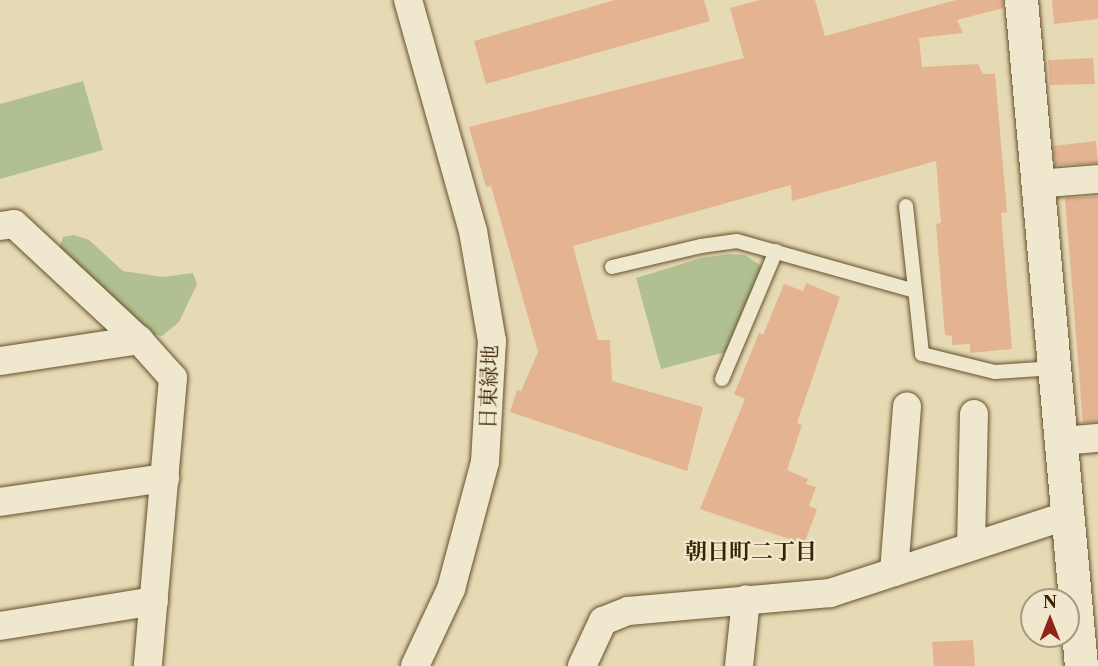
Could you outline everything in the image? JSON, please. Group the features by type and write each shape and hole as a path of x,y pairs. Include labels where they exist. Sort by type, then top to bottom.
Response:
{"street":[{"name":"日東緑地","path":"408,0 482,278 492,341 492,390 485,462 459,564 415,666"},
{"path":"1020,0 1081,666"},
{"path":"1036,184 1098,179"},
{"path":"0,226 14,224 139,340 173,378 148,666"},
{"path":"0,361 139,340"},
{"path":"894,572 908,407"},
{"path":"971,546 974,414"},
{"path":"1062,441 1098,438"},
{"path":"0,502 165,478"},
{"path":"582,666 603,621 628,611 830,593 1068,515"},
{"path":"739,666 746,599"},
{"path":"0,626 154,601"}],"lane":[{"path":"906,206 922,354 995,372 1055,368"},
{"path":"612,267 701,246 737,241 915,291"},
{"path":"722,379 776,251"}],"green space":[{"path":"83,81 103,150 0,179 0,104"},
{"path":"74,235 89,240 123,271 163,277 193,273 197,284 179,322 162,336 152,334 59,249 63,237"},
{"path":"729,254 745,255 764,268 729,351 661,369 636,278 701,258"}],"building":[{"path":"615,0 704,0 710,21 486,84 474,41"},
{"path":"760,0 815,0 825,36 956,0 1003,0 1003,8 957,20 963,33 919,38 922,67 978,64 983,74 995,74 1007,212 1001,213 1012,349 970,353 970,344 952,345 952,336 945,335 936,224 941,223 936,161 792,201 791,185 573,246 598,340 610,340 612,381 703,407 687,471 510,412 517,390 521,391 538,352 491,186 486,187 469,127 744,58 730,8"},
{"path":"1052,0 1098,0 1098,19 1054,24"},
{"path":"1093,58 1095,84 1050,85 1048,60"},
{"path":"1096,141 1098,163 1055,165 1053,146"},
{"path":"1098,196 1098,422 1083,423 1065,198"},
{"path":"806,283 840,297 797,423 802,425 787,470 808,479 806,484 816,487 809,506 817,509 804,544 700,509 745,399 734,394 759,333 763,335 784,284 803,291"},
{"path":"973,640 975,666 934,666 932,642"}],"district":[{"name":"朝日町二丁目","path":"751,552"}]}
